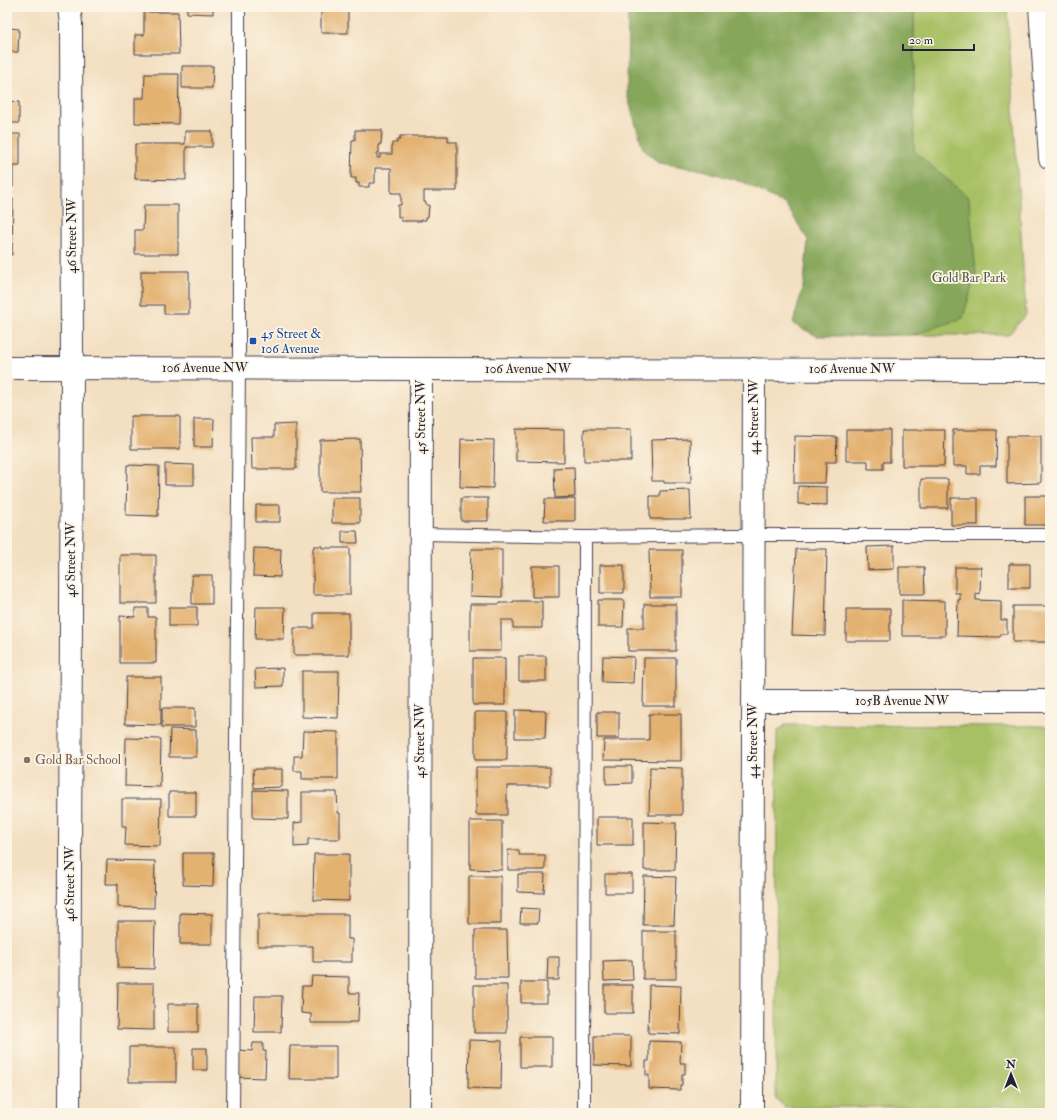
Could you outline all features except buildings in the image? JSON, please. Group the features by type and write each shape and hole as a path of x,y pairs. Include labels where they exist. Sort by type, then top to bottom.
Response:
{"street":[{"name":"46 Street NW","path":"69,7 71,24 72,368 69,1113"},
{"path":"1040,7 1050,158"},
{"name":"106 Avenue NW","path":"7,368 1050,370"},
{"name":"45 Street NW","path":"420,1113 421,368"},
{"name":"44 Street NW","path":"752,1113 754,369"},
{"name":"105B Avenue NW","path":"753,701 1050,701"}],"lane":[{"path":"233,1113 239,368 239,7"},
{"path":"421,534 585,537 753,535 1050,535"},
{"path":"584,1113 585,537"}],"green space":[{"path":"628,7 914,7 914,151 969,198 976,273 963,318 913,335 817,336 793,324 804,282 808,240 786,205 745,183 703,170 659,163 643,149 627,94"},
{"name":"Gold Bar Park","path":"914,7 1007,7 1026,315 1008,335 913,335"},
{"path":"785,725 1050,726 1050,1107 785,1107 776,1099 777,732"}],"place":[{"name":"45 Street & 106 Avenue","path":"253,341"},
{"name":"Gold Bar School","path":"27,760"}]}
